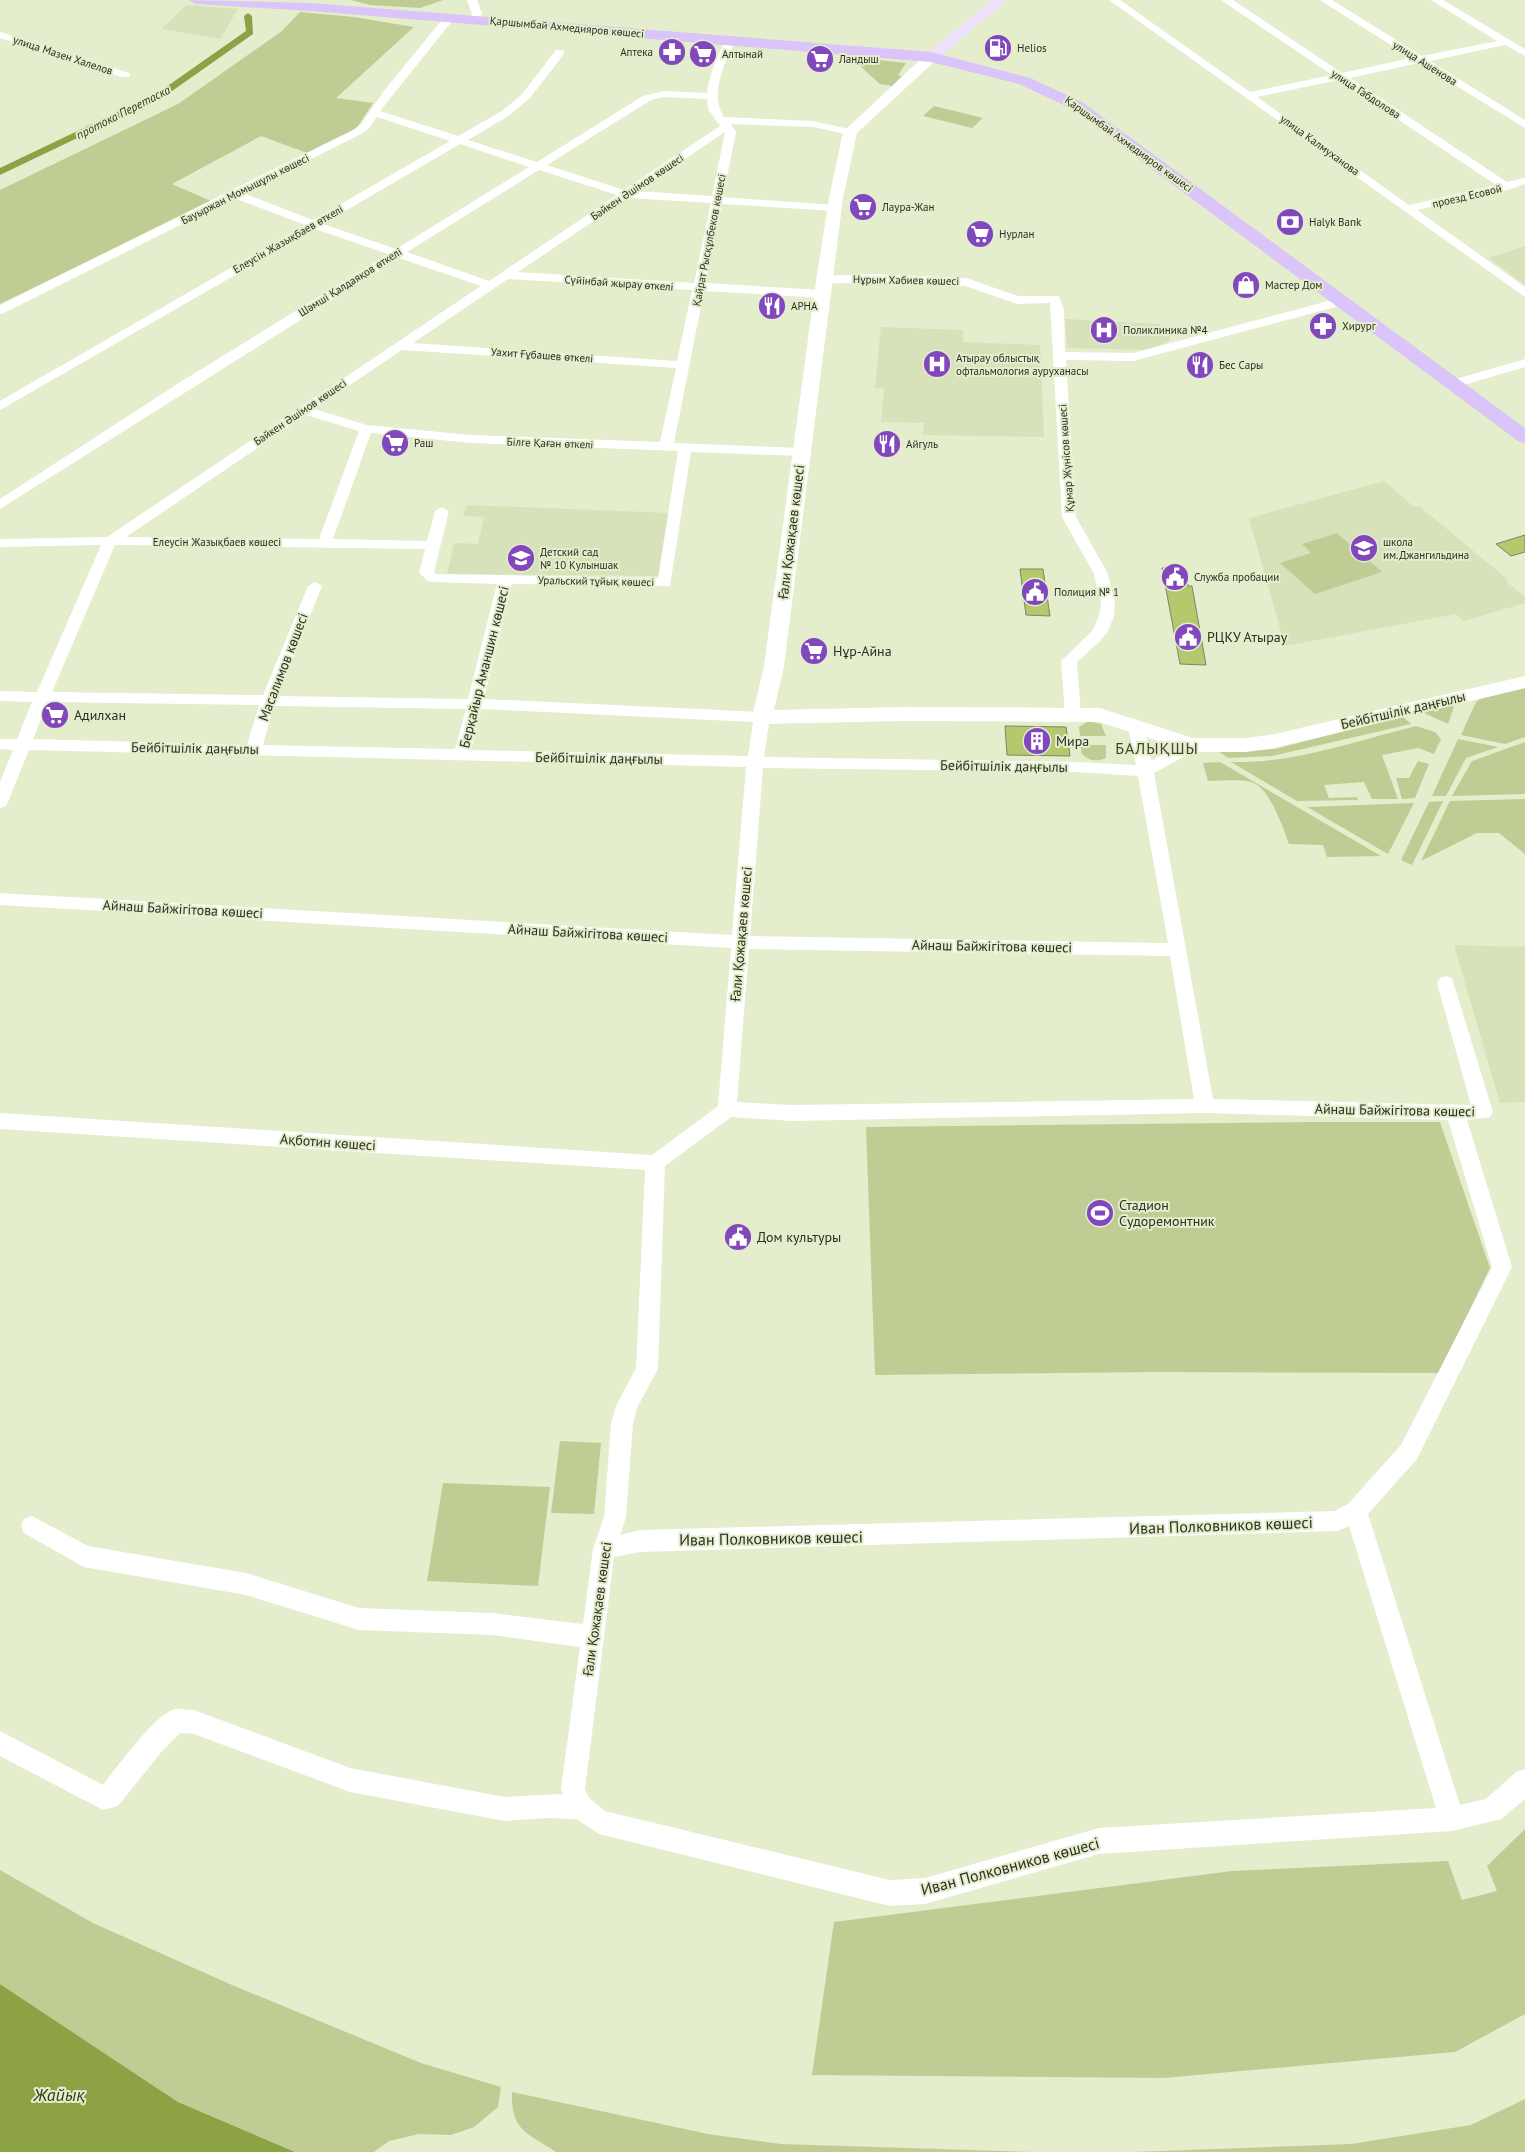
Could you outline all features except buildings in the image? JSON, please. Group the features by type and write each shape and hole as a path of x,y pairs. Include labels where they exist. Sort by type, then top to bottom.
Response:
{"main road":[{"name":"Қаршымбай Ахмедияров көшесі","path":"196,0 449,18 932,57 1012,77 1056,93 1116,133 1525,437"},
{"path":"932,57 1000,0"}],"street":[{"path":"472,0 477,14 472,20"},
{"name":"улица Калмуханова","path":"1114,0 1250,95 1525,293"},
{"name":"улица Габдолова","path":"1226,0 1507,187"},
{"name":"улица Ашенова","path":"1325,0 1525,125"},
{"path":"1436,0 1525,53"},
{"name":"Бауыржан Момышұлы көшесі","path":"0,310 357,132 375,113 387,94 449,18"},
{"name":"улица Мазен Халелов","path":"0,34 125,75"},
{"path":"712,96 718,65 730,40"},
{"path":"1250,95 1422,61 1506,42"},
{"name":"Елеусін Жазықбаев өткелі","path":"0,406 506,112 526,96 560,52"},
{"path":"724,123 813,124 850,132 932,57"},
{"name":"Шәмші Қалдаяқов өткелі","path":"0,505 398,252 647,98 663,94 712,96"},
{"name":"Қайрат Рысқұлбеков көшесі","path":"666,447 731,132 717,114 712,96"},
{"path":"375,113 625,194 717,202 835,208"},
{"name":"Бәйкен Әшімов көшесі","path":"110,541 625,194 724,123"},
{"name":"Ғали Қожақаев көшесі","path":"727,1109 755,762 762,716 774,666 823,287 835,208 850,132"},
{"name":"проезд Есовой","path":"1408,209 1507,187 1525,181"},
{"path":"235,194 313,224 490,285"},
{"name":"Сүйінбай жырау өткелі","path":"506,275 700,288 823,287"},
{"name":"Нұрым Хабиев көшесі","path":"823,287 872,278 966,282 1017,300 1055,299 1058,310 1059,356"},
{"path":"1059,356 1133,357 1343,301"},
{"name":"Уахит Ғұбашев өткелі","path":"399,346 684,365"},
{"name":"Құмар Жүнісов көшесі","path":"1059,356 1069,517 1079,538 1102,573 1109,607 1100,631 1070,661 1073,715"},
{"path":"1454,384 1525,363"},
{"name":"Білге Қаған өткелі","path":"302,410 366,429 471,439 801,452"},
{"path":"325,542 366,429"},
{"name":"Уральский тұйық көшесі","path":"442,511 426,573 428,576 666,583 685,448"},
{"path":"0,802 25,744 42,697 110,541"},
{"name":"Елеусін Жазықбаев көшесі","path":"0,543 110,541 325,542 433,545"},
{"name":"Берқайыр Аманшин көшесі","path":"462,755 473,704 506,579"},
{"name":"Масалимов көшесі","path":"253,750 268,701 315,586"},
{"name":"Бейбітшілік даңғылы","path":"0,696 473,704 762,716 925,714 1100,715 1192,745 1245,745 1270,742 1525,682"},
{"path":"1136,726 1164,859 1176,950 1205,1106"},
{"name":"Бейбітшілік даңғылы","path":"0,744 755,762 1076,767 1146,771 1192,745"},
{"name":"Айнаш Байжігітова көшесі","path":"0,899 740,942 1176,950"},
{"name":"Айнаш Байжігітова көшесі","path":"727,1109 792,1113 1205,1106 1455,1113 1483,1112 1446,983"},
{"path":"655,1163 727,1109"},
{"name":"Иван Полковников көшесі","path":"604,1549 640,1541 1337,1521 1356,1511 1409,1452 1502,1267 1455,1113"},
{"name":"Ақботин көшесі","path":"0,1120 655,1163"},
{"name":"Ғали Қожақаев көшесі","path":"580,1807 573,1789 604,1549 615,1516 622,1424 627,1406 647,1369 655,1163"},
{"path":"1356,1511 1452,1819"},
{"path":"32,1526 84,1556 246,1584 359,1619 492,1624 592,1636"},
{"path":"0,1743 104,1798 109,1796 154,1741 175,1721 194,1722 350,1780 505,1808 580,1807"},
{"name":"Иван Полковников көшесі","path":"580,1807 600,1822 890,1893 925,1891 1098,1841 1452,1819 1492,1810 1522,1786 1525,1781"}],"shaded area":[{"path":"351,0 443,0 420,8 370,5"},
{"path":"186,5 238,9 220,39 162,29"},
{"path":"300,12 354,17 414,27 336,98 373,103 356,129 307,153 261,136 172,184 211,201 0,304 0,190 178,104 282,31"},
{"path":"850,57 906,63 898,75 902,76 893,86 880,84"},
{"path":"934,106 983,118 972,128 923,116"},
{"path":"1525,246 1525,285 1489,258"},
{"path":"1065,319 1159,324 1169,333 1170,340 1150,350 1067,348"},
{"path":"881,327 963,330 963,342 1040,345 1044,437 923,435 924,423 881,422 884,389 875,388"},
{"name":"школа им.Джангильдина","path":"1384,481 1414,507 1419,506 1506,578 1508,583 1525,597 1525,603 1463,621 1456,614 1285,646 1249,518"},
{"path":"467,505 669,513 664,576 447,574 454,543 478,544 484,517 463,516"},
{"path":"1337,533 1382,572 1315,594 1280,563 1311,553 1302,544"},
{"path":"1525,688 1525,737 1505,744 1461,735 1476,702 1480,699"},
{"path":"1451,705 1454,707 1448,724 1426,714 1424,711"},
{"path":"1402,716 1411,724 1272,756 1228,758 1218,751 1275,749"},
{"path":"1088,721 1101,724 1106,736 1080,736 1079,727"},
{"path":"1416,726 1435,732 1441,739 1434,754 1418,748 1382,755 1398,799 1372,799 1364,782 1324,785 1329,798 1357,797 1358,800 1297,801 1231,762 1254,762 1301,755 1347,745"},
{"path":"1458,739 1498,747 1466,758 1446,796 1432,796"},
{"path":"1525,742 1525,794 1452,796 1472,761"},
{"path":"1080,745 1106,745 1106,758 1096,760 1087,758 1082,754"},
{"path":"1418,761 1429,764 1415,798 1402,799 1396,778 1409,778"},
{"path":"1220,762 1381,856 1327,857 1323,845 1289,844 1275,809 1258,785 1241,781 1208,781 1203,763"},
{"path":"1525,799 1525,854 1499,833 1477,833 1421,861 1450,801"},
{"path":"1443,801 1412,865 1401,860 1429,802"},
{"path":"1414,803 1388,854 1307,807"},
{"path":"1454,945 1525,947 1525,1102 1500,1103"},
{"name":"Стадион Судоремонтник","path":"1440,1122 1490,1268 1439,1373 1155,1372 875,1375 866,1127"},
{"path":"560,1441 601,1443 594,1514 551,1513"},
{"path":"443,1483 550,1487 538,1586 427,1581"},
{"path":"1525,1829 1525,2014 1455,2052 1163,2078 812,2075 834,1922 1232,1871 1448,1861 1462,1900 1497,1891 1487,1866"},
{"path":"0,1870 93,1923 232,1985 421,2063 501,2087 498,2107 474,2127 451,2135 419,2134 389,2141 374,2152 295,2152 178,2102 0,1984"},
{"path":"512,2092 708,2134 781,2144 1033,2152 556,2152 522,2129 514,2115"},
{"path":"1525,2099 1525,2152 1132,2152 1351,2144 1471,2125"}],"water":[{"name":"Жайық","path":"0,1984 178,2102 295,2152 0,2152"}],"waterway":[{"name":"протока Перетаска","path":"0,172 162,94 250,32 248,16"}],"place":[{"name":"Helios","path":"998,48"},
{"name":"Аптека","path":"672,52"},
{"name":"Алтынай","path":"703,54"},
{"name":"Ландыш","path":"820,59"},
{"name":"Лаура-Жан","path":"863,207"},
{"name":"Halyk Bank","path":"1290,222"},
{"name":"Нурлан","path":"980,234"},
{"name":"Мастер Дом","path":"1246,285"},
{"name":"АРНА","path":"772,306"},
{"name":"Хирург","path":"1323,326"},
{"name":"Поликлиника №4","path":"1104,330"},
{"name":"Атырау облыстық офтальмология ауруханасы","path":"937,364"},
{"name":"Бес Сары","path":"1200,365"},
{"name":"Раш","path":"395,443"},
{"name":"Айгуль","path":"887,444"},
{"name":"школа им.Джангильдина","path":"1364,548"},
{"name":"Детский сад № 10 Кулыншак","path":"521,558"},
{"name":"Служба пробации","path":"1175,577"},
{"name":"Полиция № 1","path":"1035,592"},
{"name":"РЦКУ Атырау","path":"1188,637"},
{"name":"Нұр-Айна","path":"814,651"},
{"name":"Адилхан","path":"55,715"},
{"name":"Мира","path":"1037,741"},
{"name":"Стадион Судоремонтник","path":"1100,1213"},
{"name":"Дом культуры","path":"738,1237"}],"district":[{"name":"БАЛЫҚШЫ","path":"1157,748"}]}
